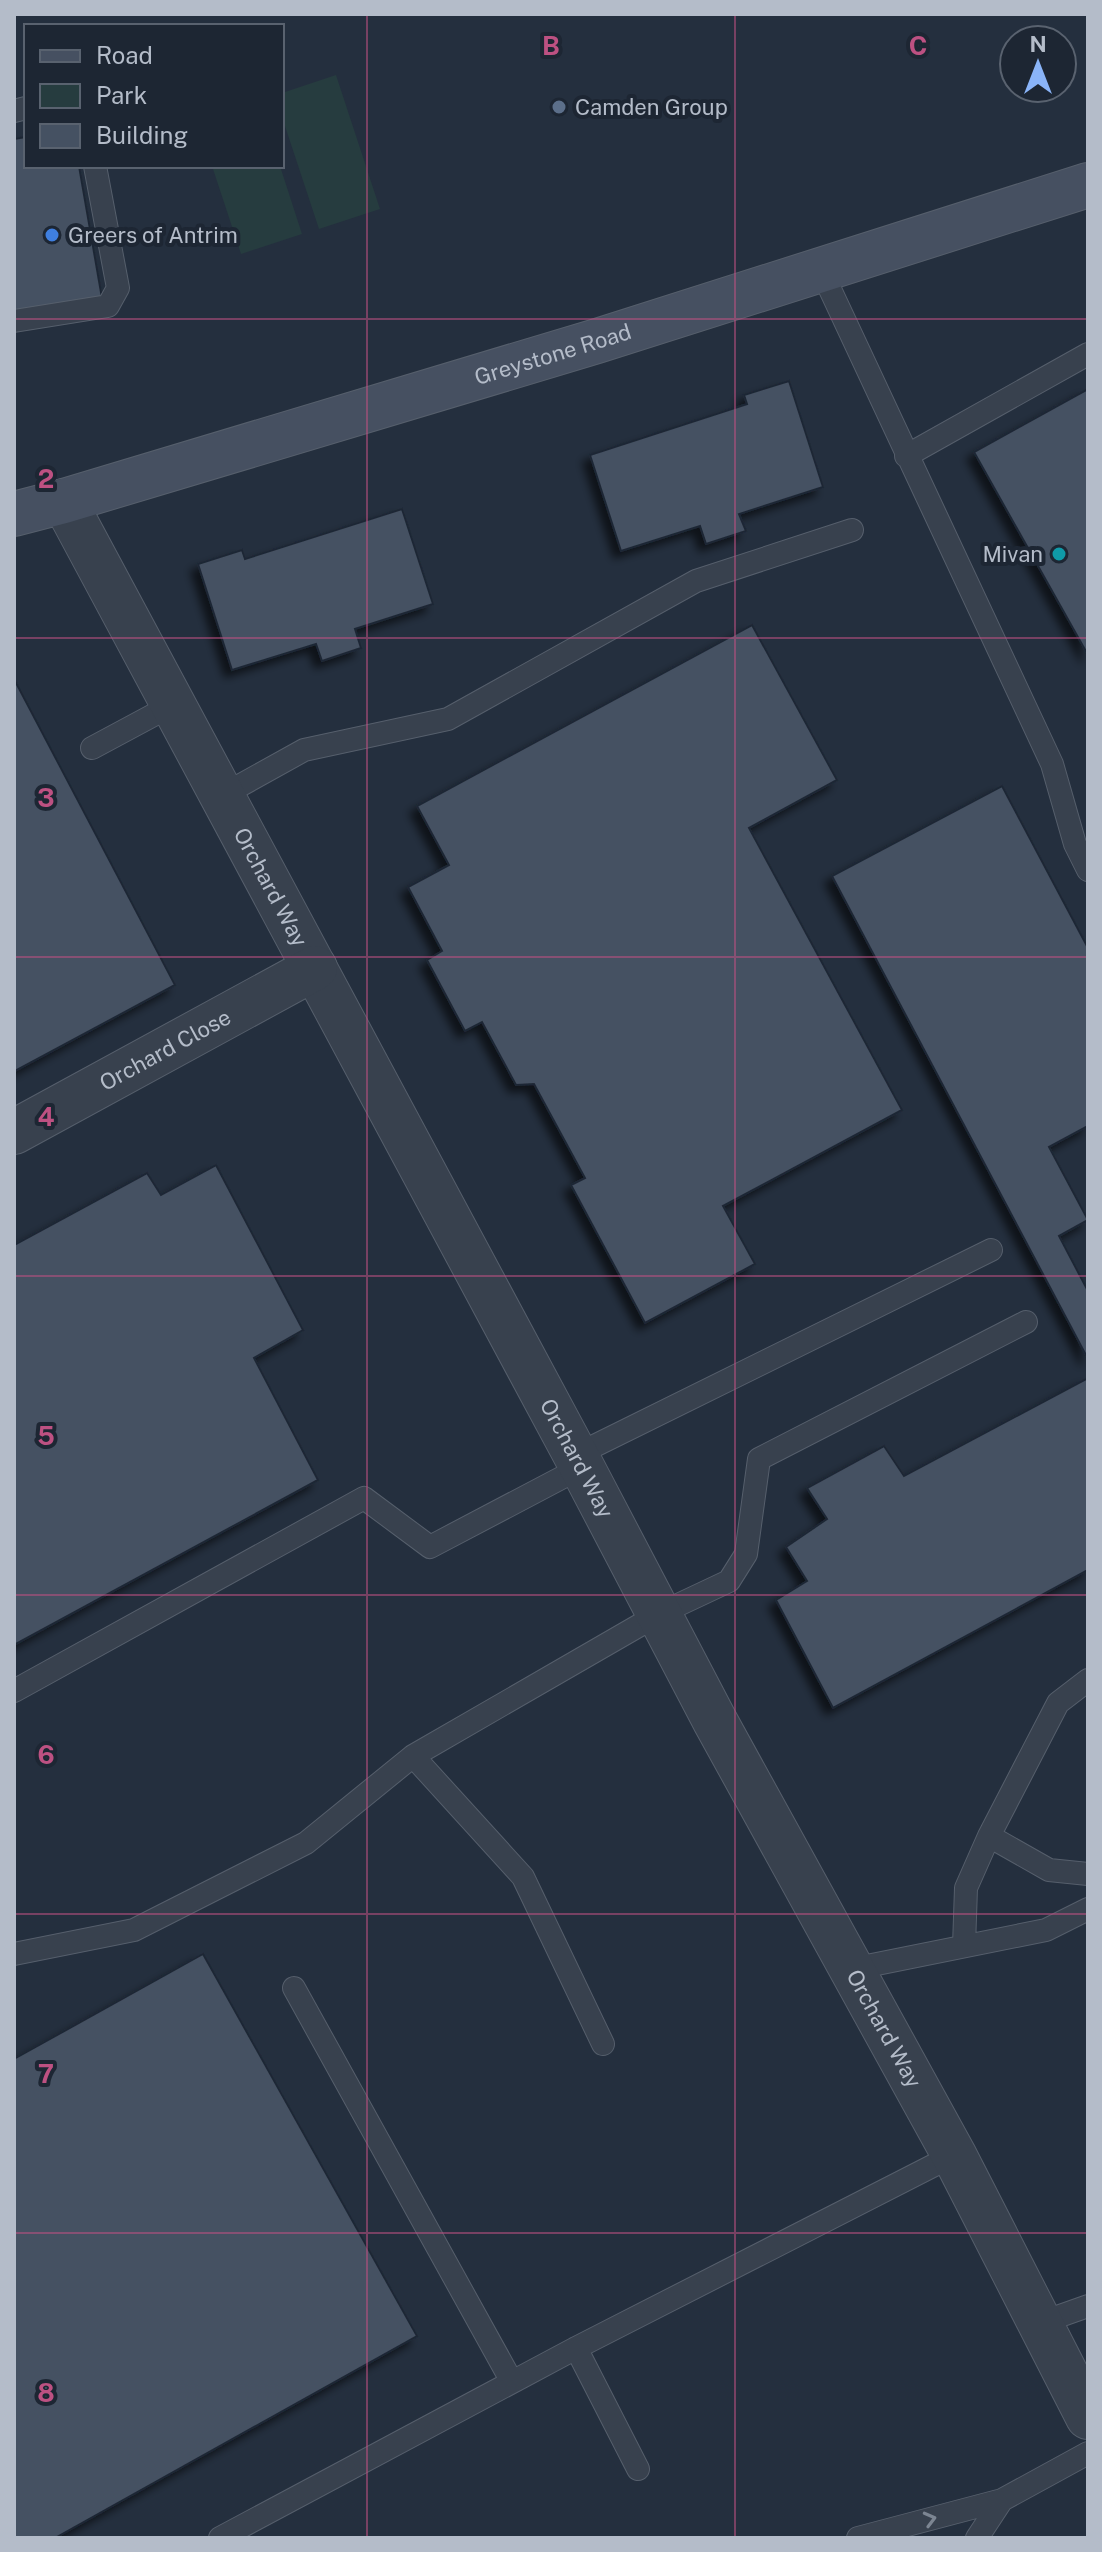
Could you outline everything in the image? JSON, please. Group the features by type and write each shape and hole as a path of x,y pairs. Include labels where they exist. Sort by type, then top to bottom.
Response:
{"main road":[{"name":"Greystone Road","path":"14,514 597,341 1088,185"}],"street":[{"name":"Orchard Way","path":"64,501 659,1614 954,2155 1088,2417"},
{"name":"Orchard Close","path":"15,1129 315,968"}],"lane":[{"path":"14,321 108,306 118,288 95,168"},
{"path":"821,270 1052,764 1075,844 1088,870"},
{"path":"906,456 1088,354"},
{"path":"223,795 304,750 448,719 696,581 852,530"},
{"path":"92,748 174,704"},
{"path":"14,1691 364,1498 430,1547 579,1461 991,1250"},
{"path":"14,1954 134,1930 306,1843 413,1756 659,1614 729,1581 746,1554 759,1459 1026,1322"},
{"path":"964,1946 966,1888 989,1836 1058,1703 1088,1680"},
{"path":"413,1756 523,1877 603,2044"},
{"path":"989,1836 1049,1870 1088,1874"},
{"path":"852,1969 1046,1930 1088,1909"},
{"path":"294,1988 512,2382"},
{"path":"220,2538 576,2348 954,2155"},
{"path":"1040,2323 1088,2306"},
{"path":"576,2348 638,2469"},
{"path":"858,2538 1002,2500 1088,2453"},
{"path":"977,2538 1002,2500"}],"green space":[{"path":"336,75 380,209 319,229 284,123 284,92"},
{"path":"213,168 281,168 302,234 241,254"}],"building":[{"name":"Greers of Antrim","path":"24,137 24,168 79,168 103,304 14,319 14,139"},
{"path":"789,381 823,487 739,514 746,531 706,544 700,526 621,551 590,455 747,404 744,395"},
{"name":"Mivan","path":"1088,389 1088,655 974,452"},
{"path":"402,509 433,604 355,629 361,648 322,661 316,644 232,670 198,564 242,550 245,559"},
{"path":"752,625 837,780 749,828 902,1110 723,1206 755,1264 645,1323 571,1185 585,1178 534,1084 516,1085 482,1022 465,1031 427,960 442,951 408,887 449,865 417,806"},
{"path":"14,679 175,985 15,1071 14,1070"},
{"path":"1002,786 1088,948 1088,1126 1049,1147 1088,1220 1059,1236 1088,1291 1088,1359 832,876"},
{"path":"216,1165 303,1330 254,1358 318,1480 14,1645 14,1245 147,1173 161,1195"},
{"path":"1088,1378 1088,1570 833,1708 776,1600 807,1581 786,1547 827,1519 807,1488 884,1446 904,1476"},
{"path":"203,1954 417,2336 55,2538 14,2538 14,2059"}],"place":[{"name":"Camden Group","path":"559,107"},
{"name":"Greers of Antrim","path":"52,235"},
{"name":"Mivan","path":"1059,554"}]}
